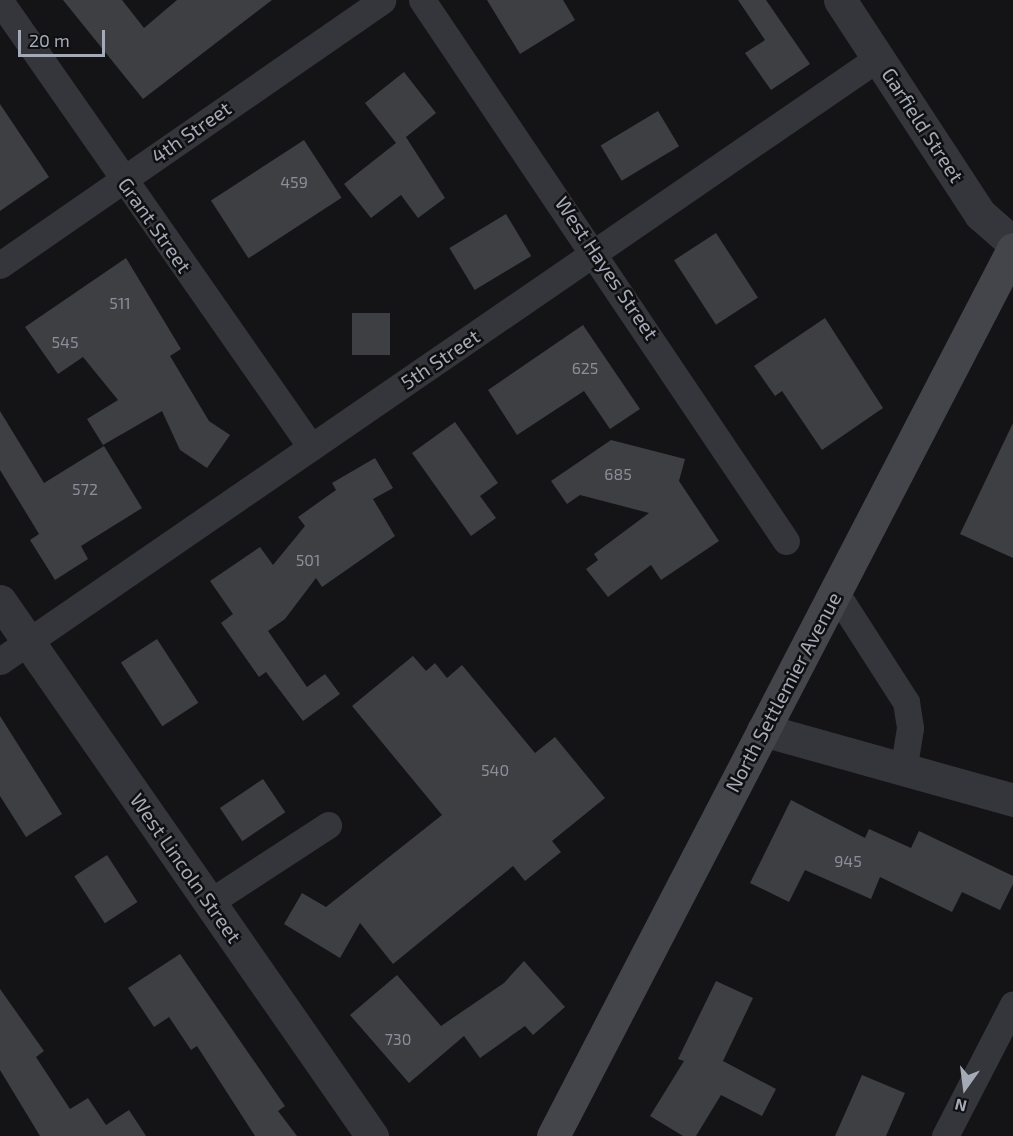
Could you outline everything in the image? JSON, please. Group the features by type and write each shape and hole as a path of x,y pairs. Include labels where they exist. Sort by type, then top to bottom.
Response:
{"main road":[{"name":"North Settlemier Avenue","path":"553,1136 1013,249"}],"street":[{"name":"4th Street","path":"0,264 382,0"},
{"name":"West Hayes Street","path":"422,0 596,251 786,541"},
{"name":"Garfield Street","path":"840,0 980,213 1013,243"},
{"name":"Grant Street","path":"0,1 311,447"},
{"name":"5th Street","path":"0,661 879,57"},
{"path":"836,593 906,702 910,728 903,771"},
{"name":"West Lincoln Street","path":"0,601 372,1136"},
{"path":"763,730 1013,800"},
{"path":"210,902 328,825"},
{"path":"945,1136 1013,1004"}],"building":[{"path":"63,0 122,0 144,28 177,0 272,0 143,99"},
{"path":"487,0 563,0 575,20 520,54"},
{"path":"738,0 766,0 810,64 771,90 745,53 765,40"},
{"path":"404,72 436,113 406,137 445,198 418,218 401,195 371,218 344,184 396,143 365,103"},
{"path":"0,104 49,177 0,211"},
{"path":"658,111 679,146 622,181 601,146"},
{"path":"304,140 342,198 248,258 211,200"},
{"path":"506,214 531,256 475,290 449,248"},
{"path":"716,233 758,298 716,325 674,260"},
{"path":"126,258 181,349 170,356 209,421 230,435 207,468 180,450 162,411 103,445 87,419 118,400 83,357 58,374 25,327"},
{"path":"352,313 390,313 390,355 352,355"},
{"path":"825,318 883,408 822,450 782,391 775,396 754,366"},
{"path":"583,325 640,409 610,429 584,391 517,435 488,390"},
{"path":"0,411 44,483 104,446 142,508 81,546 88,559 55,580 30,540 39,534 0,470"},
{"path":"455,422 498,483 480,496 496,518 471,536 412,453"},
{"path":"1013,423 1013,558 960,534"},
{"path":"611,440 685,459 679,481 719,541 661,580 651,565 608,597 586,569 598,560 594,554 649,513 580,495 567,504 551,481"},
{"path":"375,458 393,488 373,499 395,536 322,587 316,578 285,619 268,631 307,687 325,674 340,694 303,721 266,672 259,677 221,623 233,614 210,581 260,547 273,565 305,526 298,517 336,490 332,483"},
{"path":"157,639 198,703 162,726 121,662"},
{"path":"413,656 426,671 435,663 447,678 462,665 535,753 555,737 605,798 552,841 561,852 525,881 513,866 393,964 360,923 340,958 284,924 302,893 326,907 442,815 352,706"},
{"path":"0,716 62,814 26,837 0,796"},
{"path":"263,779 285,812 242,841 220,808"},
{"path":"791,800 865,838 869,829 911,848 919,831 1013,876 1013,884 1000,910 962,892 952,912 880,877 871,899 805,870 789,902 750,883"},
{"path":"107,855 137,902 105,923 74,876"},
{"path":"180,954 285,1106 278,1111 297,1136 255,1136 197,1046 191,1050 169,1017 154,1027 128,988"},
{"path":"524,961 565,1007 533,1035 525,1026 480,1058 464,1036 409,1083 350,1015 397,975 441,1026 504,983"},
{"path":"716,981 753,998 723,1061 776,1089 762,1116 721,1095 696,1136 683,1136 650,1116 684,1061 678,1059"},
{"path":"0,989 44,1051 36,1057 70,1109 88,1098 106,1125 129,1110 146,1136 40,1136 0,1070"},
{"path":"862,1075 905,1093 886,1136 835,1136"}]}
